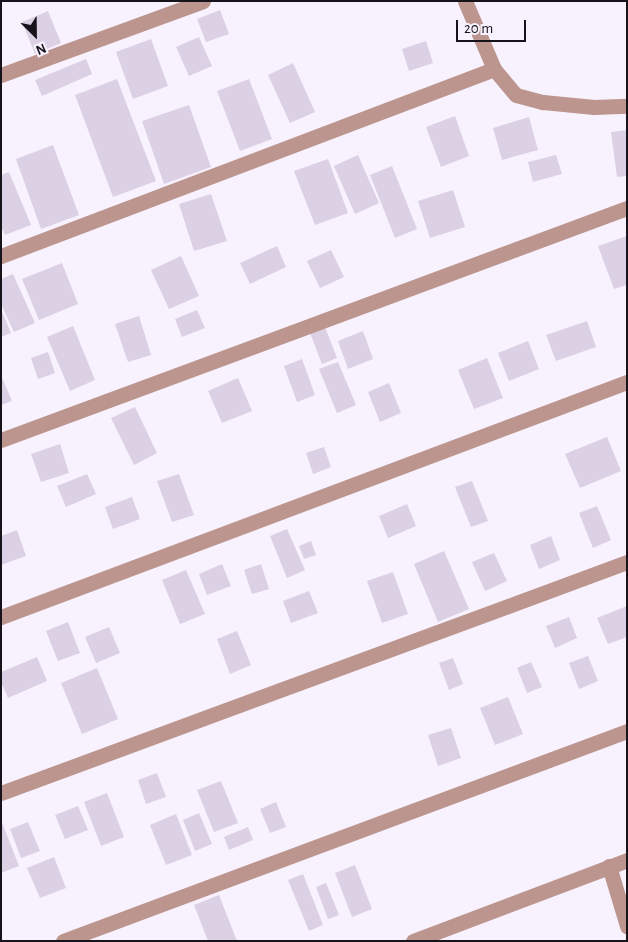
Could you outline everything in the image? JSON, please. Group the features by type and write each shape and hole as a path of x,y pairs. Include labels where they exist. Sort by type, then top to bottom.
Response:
{"street":[{"path":"1,75 203,1"},
{"path":"466,1 494,69 516,95 543,102 594,107 627,106"},
{"path":"1,256 494,69"},
{"path":"1,440 627,208"},
{"path":"1,617 627,382"},
{"path":"1,793 627,562"},
{"path":"63,941 627,731"},
{"path":"413,941 627,860"},
{"path":"609,866 627,926"}],"building":[{"path":"220,10 229,34 206,42 197,19"},
{"path":"48,11 61,43 35,54 22,22"},
{"path":"199,37 212,66 189,76 176,47"},
{"path":"151,39 168,86 133,99 116,52"},
{"path":"426,41 433,63 409,71 402,49"},
{"path":"86,59 92,74 42,96 35,80"},
{"path":"293,63 315,112 290,123 268,75"},
{"path":"117,79 156,181 113,197 75,95"},
{"path":"249,79 272,139 240,151 217,91"},
{"path":"189,105 211,167 164,184 142,121"},
{"path":"455,116 469,156 441,167 426,127"},
{"path":"529,117 538,150 502,160 493,128"},
{"path":"627,130 627,176 617,177 611,132"},
{"path":"53,145 79,215 41,229 16,159"},
{"path":"358,155 379,203 355,214 334,166"},
{"path":"556,155 562,174 533,182 528,162"},
{"path":"328,159 348,213 315,225 294,171"},
{"path":"392,166 417,229 395,238 370,175"},
{"path":"9,172 31,225 5,235 1,226 1,175"},
{"path":"453,190 465,227 430,238 418,201"},
{"path":"211,194 227,241 194,251 179,204"},
{"path":"627,236 627,285 614,289 598,246"},
{"path":"277,246 286,267 250,284 240,263"},
{"path":"331,250 344,277 320,288 307,261"},
{"path":"181,256 199,296 169,309 151,270"},
{"path":"62,263 78,304 39,320 22,279"},
{"path":"13,274 35,323 14,332 1,304 1,279"},
{"path":"1,309 11,333 1,337"},
{"path":"197,310 205,328 182,337 175,319"},
{"path":"139,316 151,355 128,362 115,324"},
{"path":"587,321 596,347 556,361 546,335"},
{"path":"73,326 95,380 70,391 47,337"},
{"path":"325,327 337,358 322,364 310,333"},
{"path":"363,331 373,359 348,369 338,341"},
{"path":"528,341 539,369 509,381 498,353"},
{"path":"48,352 55,373 38,379 31,358"},
{"path":"487,358 503,398 474,409 458,370"},
{"path":"302,359 315,395 297,402 284,366"},
{"path":"338,362 356,405 337,413 319,369"},
{"path":"1,375 12,401 1,405"},
{"path":"238,378 252,411 222,423 208,391"},
{"path":"389,383 401,413 380,422 368,392"},
{"path":"135,407 157,453 134,465 111,418"},
{"path":"607,437 621,471 580,488 565,454"},
{"path":"60,444 69,473 41,482 31,454"},
{"path":"324,447 331,467 313,474 306,453"},
{"path":"87,474 96,494 66,507 57,486"},
{"path":"179,474 194,515 172,522 157,481"},
{"path":"472,481 488,521 471,527 455,487"},
{"path":"132,497 140,519 113,529 105,507"},
{"path":"407,504 416,526 388,538 379,516"},
{"path":"597,506 611,540 593,548 579,513"},
{"path":"287,529 305,570 287,578 270,536"},
{"path":"17,530 26,556 1,565 1,536"},
{"path":"551,536 560,560 539,569 530,545"},
{"path":"311,541 316,555 304,559 299,546"},
{"path":"444,551 469,609 438,622 414,564"},
{"path":"494,553 507,581 485,591 472,562"},
{"path":"222,564 231,586 207,595 199,574"},
{"path":"261,564 269,589 252,594 244,570"},
{"path":"186,570 205,614 180,624 162,580"},
{"path":"393,572 408,614 382,623 367,581"},
{"path":"309,591 318,613 291,623 283,601"},
{"path":"627,606 627,637 608,644 597,618"},
{"path":"569,617 577,638 555,648 546,626"},
{"path":"68,622 80,653 58,661 46,631"},
{"path":"109,627 120,653 96,663 85,637"},
{"path":"237,631 251,665 230,674 217,639"},
{"path":"588,656 598,681 579,689 569,663"},
{"path":"37,657 47,681 8,698 1,682 1,672"},
{"path":"453,658 463,684 449,690 439,663"},
{"path":"531,662 542,687 527,693 517,668"},
{"path":"97,668 118,719 82,734 61,683"},
{"path":"508,697 523,734 495,745 480,708"},
{"path":"451,728 461,758 438,766 428,735"},
{"path":"157,773 166,797 146,804 138,780"},
{"path":"221,781 238,823 214,832 197,790"},
{"path":"107,793 124,837 101,846 84,802"},
{"path":"276,802 286,827 270,833 260,809"},
{"path":"78,806 88,830 65,839 55,815"},
{"path":"199,813 212,844 195,851 183,820"},
{"path":"176,814 192,855 166,865 150,825"},
{"path":"1,820 19,866 1,873"},
{"path":"28,822 40,851 21,858 10,829"},
{"path":"248,827 253,840 229,850 224,837"},
{"path":"54,857 66,888 40,898 27,868"},
{"path":"355,865 372,909 352,917 335,873"},
{"path":"303,874 323,925 309,931 288,880"},
{"path":"326,883 339,915 328,919 316,887"},
{"path":"219,895 237,941 208,941 194,905"}]}
